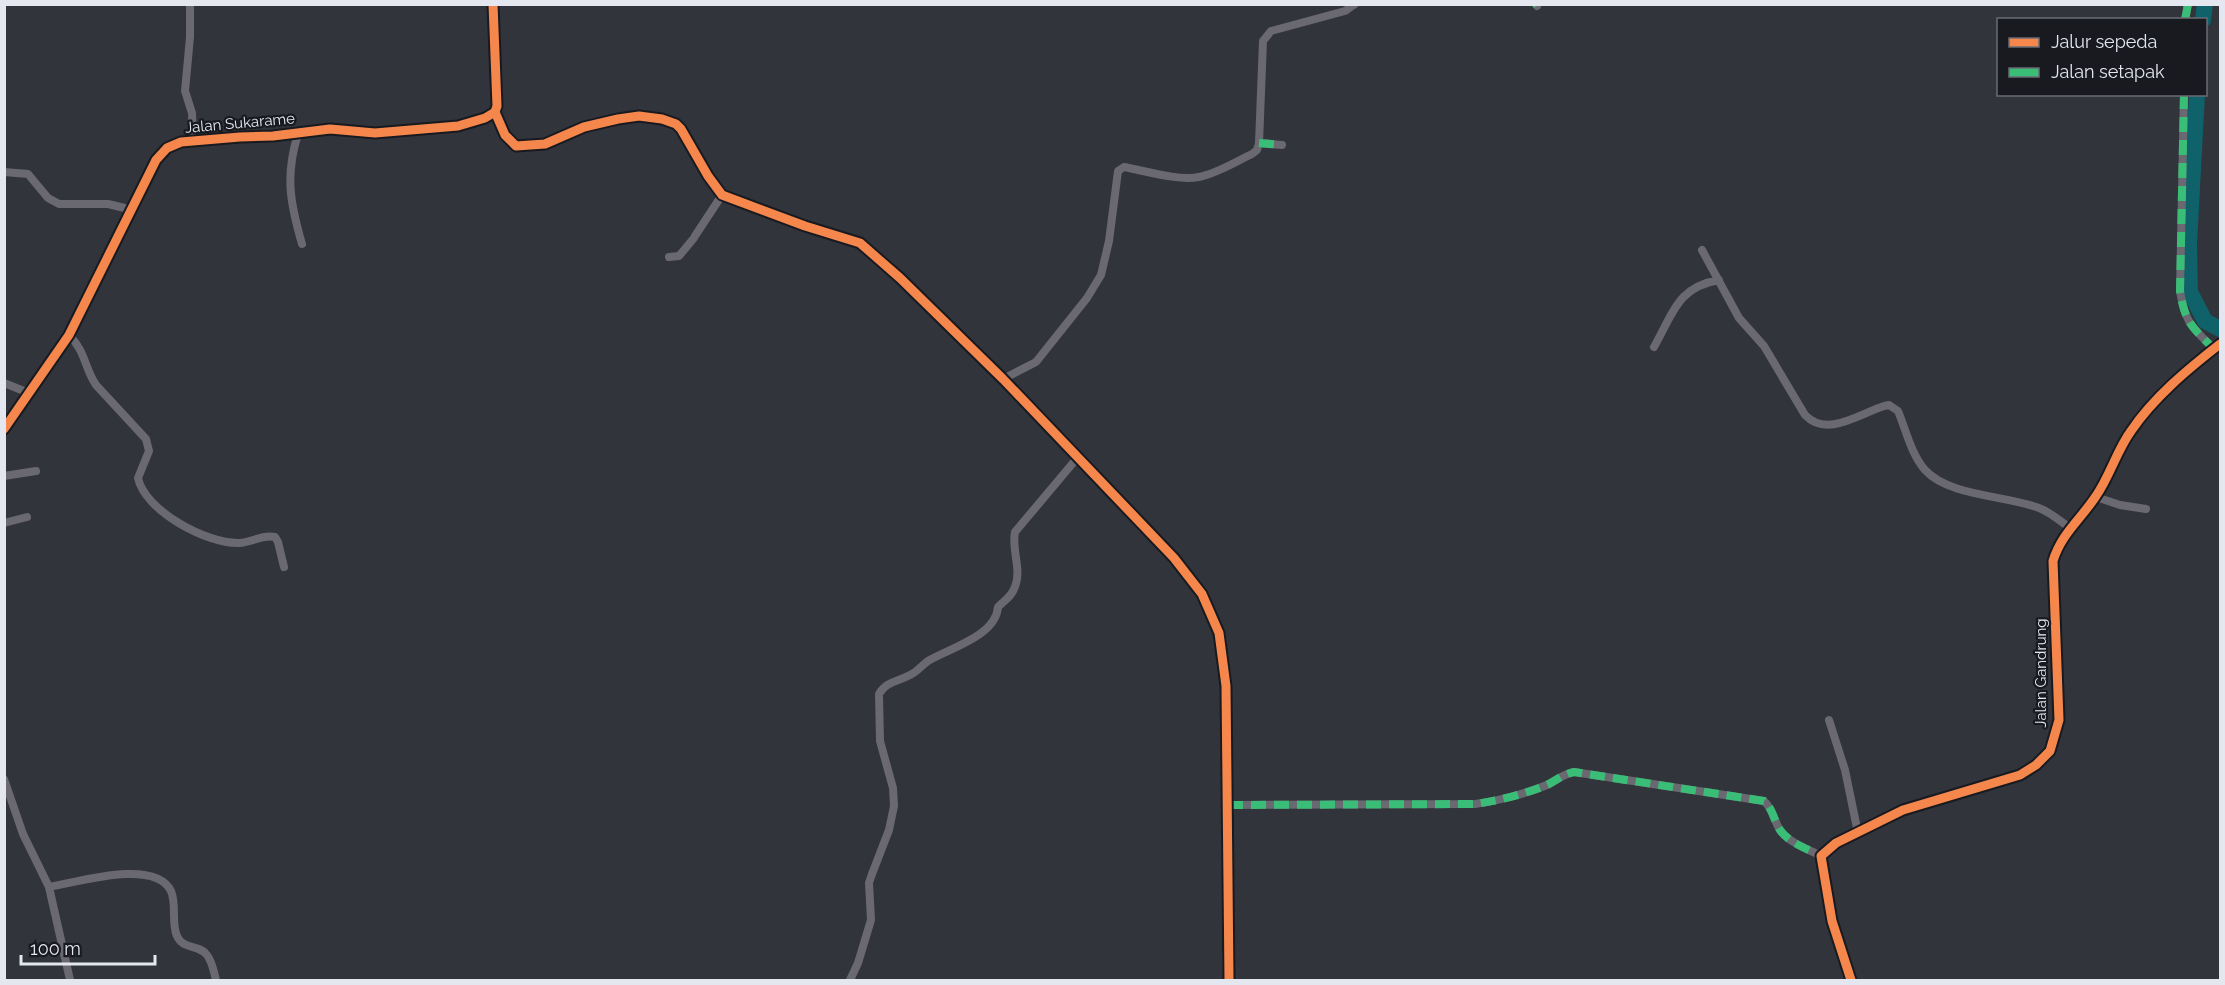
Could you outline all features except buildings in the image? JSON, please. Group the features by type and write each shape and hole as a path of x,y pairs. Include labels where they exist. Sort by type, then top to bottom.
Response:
{"street":[{"path":"190,4 190,37 185,91 192,113 193,142"},
{"path":"493,4 497,106 495,112 510,142 516,146 527,147 545,144 600,122 639,116 662,119 676,124 681,129 708,176 722,195 805,226 860,243 900,278 1003,379 1174,558 1202,594 1219,633 1226,686 1229,981"},
{"path":"1003,379 1036,362 1087,298 1101,275 1109,241 1118,171 1124,167 1184,178 1198,177 1212,173 1252,154 1260,143 1263,41 1267,34 1345,11 1355,4"},
{"path":"2184,96 2180,291 2187,322 2218,346"},
{"name":"Jalan Sukarame","path":"4,429 69,335 159,156 173,145 330,129 375,132 458,126 485,118 495,112"},
{"path":"298,134 290,162 289,175 296,224 302,244"},
{"path":"1260,143 1282,145"},
{"path":"4,172 28,174 48,198 59,204 108,204 133,210"},
{"path":"669,257 680,256 722,195"},
{"path":"1702,250 1739,318 1764,346 1805,415 1811,421 1828,426 1884,406 1893,407 1898,411 1915,454 1930,474 1967,491 2038,508 2070,528"},
{"path":"1654,347 1686,293 1700,285 1719,280"},
{"path":"69,335 79,345 96,385 146,439 149,451 138,478 142,489 155,507 181,524 207,536 238,543 257,538 275,537 284,567"},
{"name":"Jalan Gandrung","path":"1821,856 1836,843 1903,810 2020,775 2036,765 2050,751 2059,720 2053,561 2060,542 2096,497 2129,432 2179,378 2218,346"},
{"path":"4,382 29,393"},
{"path":"850,981 871,920 869,883 889,830 894,806 893,788 880,741 879,694 889,683 913,674 927,662 975,637 993,624 998,607 1009,598 1015,588 1018,568 1013,540 1015,532 1078,457"},
{"path":"4,476 36,471"},
{"path":"2096,497 2120,505 2146,509"},
{"path":"4,523 27,517"},
{"path":"1829,720 1845,770 1858,833"},
{"path":"1228,805 1476,804 1508,797 1548,784 1562,775 1575,772 1764,801 1784,835 1821,856 1832,921 1851,981"},
{"path":"4,779 23,834 49,887 70,981"},
{"path":"49,887 130,873 156,878 165,883 173,897 176,933 180,942 189,947 198,948 206,954 216,981"}],"waterway":[{"path":"2203,18 2205,4"},
{"path":"2197,96 2189,244 2190,292 2205,321 2220,329"}],"marked path":[{"path":"2185,18 2188,4"},
{"path":"2184,96 2180,291 2187,318 2214,349"},
{"path":"1259,143 1282,145"},
{"path":"1228,805 1475,804 1503,799 1532,790 1574,772 1764,801 1784,835 1821,856"}],"cycle path":[{"path":"4,429 69,335 156,160 167,148 181,142 273,136 330,129 375,133 458,126 485,118 495,112 497,106 493,4"},
{"path":"495,112 505,135 516,146 545,144 584,127 639,116 662,119 676,124 722,195 805,226 860,243 900,278 1003,379 1174,558 1202,594 1219,633 1226,686 1229,980"},
{"path":"1851,980 1832,921 1821,856 1836,843 1903,810 2020,775 2036,765 2050,751 2059,720 2053,561 2057,551 2101,488 2126,438 2140,419 2172,384 2220,344"}]}
